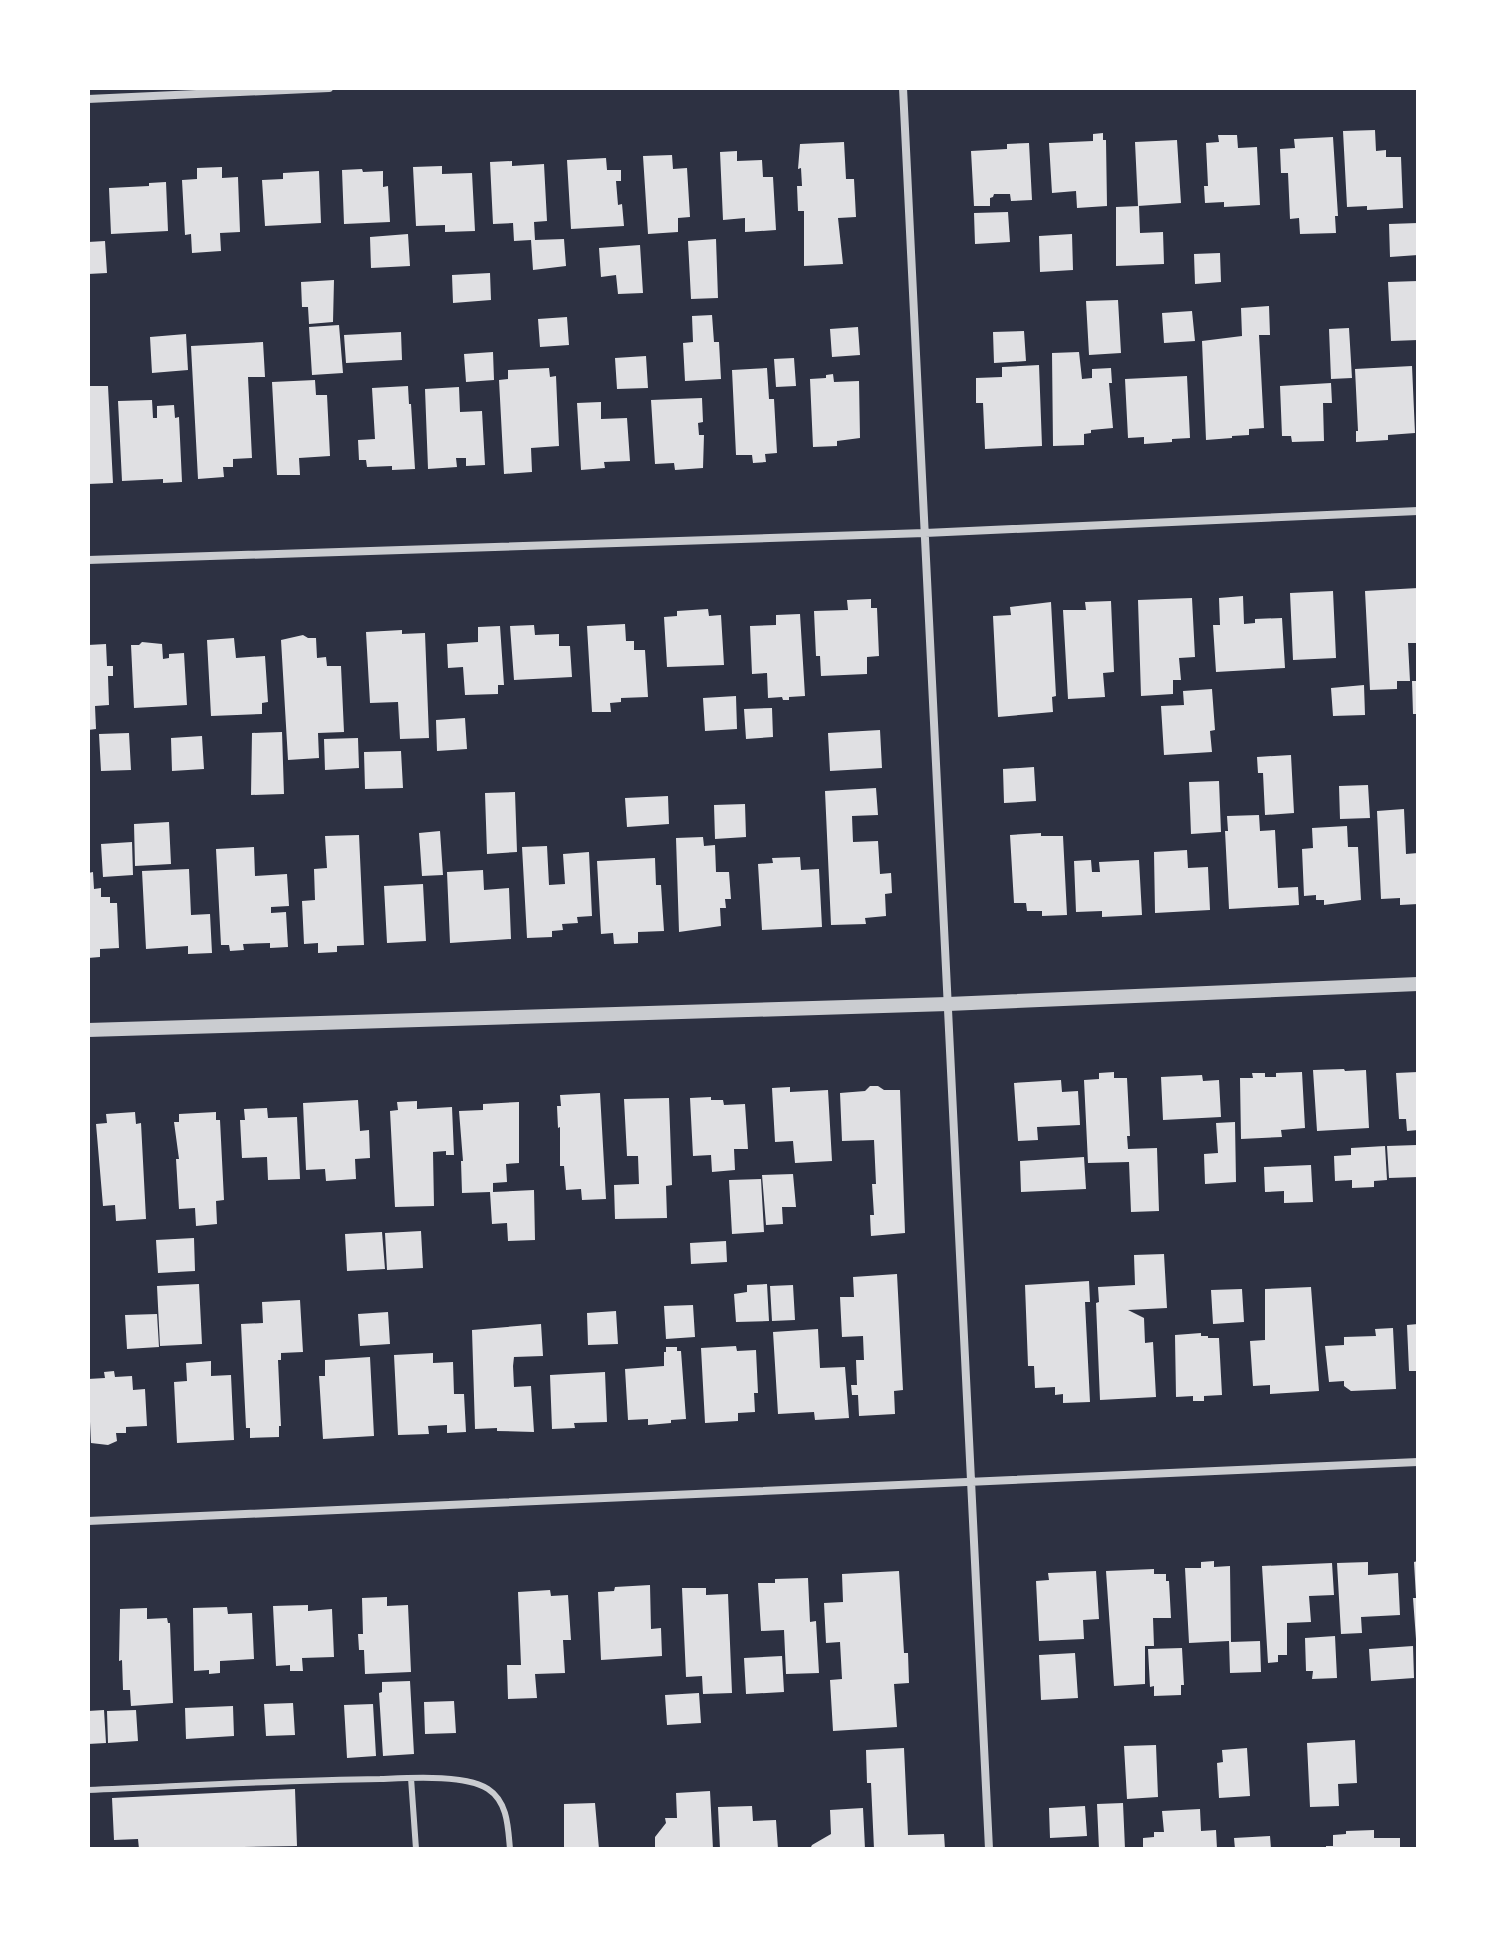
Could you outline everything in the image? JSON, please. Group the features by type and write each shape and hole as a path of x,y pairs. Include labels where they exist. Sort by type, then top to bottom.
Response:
{"street":[{"path":"88,99 329,88"},
{"path":"903,88 989,1849"},
{"path":"88,560 925,533 1418,511"},
{"path":"88,1030 948,1004 1418,984"},
{"path":"88,1521 1418,1462"}],"lane":[{"path":"88,1790 310,1779 411,1778 469,1782 490,1790 508,1815 510,1849"},
{"path":"411,1778 416,1849"}],"building":[{"path":"1375,130 1376,151 1386,150 1386,157 1401,157 1403,208 1367,210 1367,206 1347,207 1343,131"},
{"path":"1103,133 1103,140 1106,140 1107,206 1077,208 1076,191 1052,193 1049,143 1093,141 1093,134"},
{"path":"1218,135 1237,135 1238,148 1257,147 1260,205 1224,207 1224,202 1205,203 1204,186 1208,186 1206,143 1219,142"},
{"path":"1333,137 1338,216 1335,216 1336,233 1300,234 1299,218 1290,219 1288,173 1281,173 1280,149 1295,148 1294,139"},
{"path":"1177,140 1181,203 1138,206 1135,142"},
{"path":"844,142 846,179 854,179 856,217 838,218 843,264 804,266 804,211 798,211 797,186 802,186 801,168 798,169 800,144"},
{"path":"1029,143 1032,200 1011,201 1010,194 994,194 990,198 990,206 974,206 971,151 1007,149 1007,144"},
{"path":"737,151 737,161 762,160 763,177 773,177 776,230 745,232 745,218 723,220 720,152"},
{"path":"672,155 673,169 687,168 690,217 678,218 678,232 648,234 643,156"},
{"path":"606,158 607,170 621,170 621,181 616,181 624,226 571,229 567,160"},
{"path":"512,161 512,166 544,164 547,221 534,222 535,240 564,239 566,266 533,270 531,240 514,241 513,223 493,224 490,162"},
{"path":"442,166 442,174 472,173 475,231 445,232 445,225 416,226 413,167"},
{"path":"222,167 222,178 238,177 240,232 220,233 221,251 192,253 191,234 185,235 182,180 197,179 197,168"},
{"path":"362,169 363,172 383,171 383,187 388,186 390,222 344,224 342,170"},
{"path":"319,171 321,223 265,226 262,180 283,179 283,173"},
{"path":"166,182 168,231 111,234 109,188"},
{"path":"1139,206 1140,233 1163,232 1164,264 1116,266 1116,207"},
{"path":"1008,212 1010,242 975,244 974,213"},
{"path":"1418,223 1418,255 1390,257 1389,224"},
{"path":"408,234 410,266 371,268 370,237"},
{"path":"1072,234 1073,270 1040,272 1039,236"},
{"path":"716,239 718,298 691,299 688,241"},
{"path":"105,241 107,273 88,274 88,242"},
{"path":"640,245 643,293 618,294 616,275 601,277 599,248"},
{"path":"1220,253 1221,282 1195,284 1194,254"},
{"path":"490,273 491,300 453,303 452,275"},
{"path":"334,280 333,322 309,324 308,307 302,307 301,282"},
{"path":"1418,281 1418,340 1391,341 1388,282"},
{"path":"1118,300 1121,353 1089,355 1086,301"},
{"path":"1269,306 1270,335 1259,335 1264,428 1249,429 1249,435 1206,440 1202,341 1242,336 1241,308"},
{"path":"1192,311 1195,341 1164,343 1162,313"},
{"path":"712,315 714,342 719,342 721,379 685,381 683,343 693,342 692,316"},
{"path":"567,317 569,345 540,347 538,319"},
{"path":"339,325 343,373 312,375 309,327"},
{"path":"858,327 860,355 832,357 830,329"},
{"path":"1349,328 1352,378 1331,379 1329,329"},
{"path":"1024,331 1026,361 994,363 993,332"},
{"path":"401,332 402,360 346,363 344,335"},
{"path":"186,334 188,370 152,373 150,337"},
{"path":"263,342 265,377 248,377 252,458 233,459 233,467 223,467 224,477 198,479 191,346"},
{"path":"493,352 494,380 466,382 464,354"},
{"path":"1079,352 1082,379 1092,378 1092,369 1111,368 1112,383 1109,383 1113,428 1091,430 1091,433 1084,434 1084,445 1053,446 1052,353"},
{"path":"646,356 648,388 617,389 615,358"},
{"path":"794,358 796,386 776,387 774,359"},
{"path":"1039,365 1042,446 985,449 983,403 976,403 976,378 1002,377 1002,367"},
{"path":"1412,366 1415,433 1388,435 1388,440 1356,442 1355,369"},
{"path":"549,368 550,377 556,376 559,446 531,448 532,472 504,474 499,380 508,379 508,370"},
{"path":"767,368 769,399 774,399 777,453 765,454 766,462 753,463 752,455 736,455 732,370"},
{"path":"833,374 834,382 859,381 860,438 837,441 837,446 813,447 810,379 826,378 826,375"},
{"path":"1187,376 1190,438 1144,444 1144,437 1128,438 1125,379"},
{"path":"315,380 316,395 327,395 330,456 299,458 300,475 277,475 272,382"},
{"path":"1331,383 1332,403 1323,403 1324,441 1292,442 1291,436 1282,436 1280,386"},
{"path":"88,386 108,386 113,483 88,484"},
{"path":"408,386 415,469 367,467 366,460 359,460 358,440 375,439 372,388"},
{"path":"459,387 460,412 482,411 485,465 466,466 466,458 456,458 457,467 428,469 425,389"},
{"path":"702,398 703,422 698,423 699,435 704,435 703,468 675,470 674,463 655,464 651,400"},
{"path":"152,400 153,418 157,418 157,406 174,405 175,418 179,417 182,482 163,483 163,479 122,481 118,401"},
{"path":"601,402 601,419 627,418 630,461 604,462 605,468 581,470 577,403"},
{"path":"1418,588 1418,643 1408,643 1410,681 1397,681 1397,689 1370,690 1365,591"},
{"path":"1333,591 1336,658 1293,660 1290,593"},
{"path":"1243,596 1244,624 1255,623 1255,619 1282,618 1285,668 1216,672 1213,625 1220,625 1219,598"},
{"path":"1192,598 1195,657 1179,658 1181,680 1173,680 1173,694 1141,696 1138,600"},
{"path":"871,599 871,608 877,608 879,656 867,657 867,674 821,676 820,656 816,656 814,611 848,610 847,600"},
{"path":"1111,601 1114,672 1103,673 1105,697 1068,699 1063,610 1086,610 1085,602"},
{"path":"1051,602 1056,696 1052,697 1053,712 998,717 993,616 1011,615 1010,607"},
{"path":"708,609 709,616 721,615 724,665 667,667 664,617 677,616 677,611"},
{"path":"800,614 805,696 789,697 789,700 768,698 767,673 752,674 750,626 776,625 776,615"},
{"path":"625,624 626,641 634,641 634,650 645,650 648,697 621,698 621,702 610,703 611,712 592,712 587,626"},
{"path":"534,625 535,635 559,634 559,646 570,646 572,677 514,680 510,626"},
{"path":"500,626 504,685 498,685 498,694 465,695 463,667 448,668 447,644 478,642 478,627"},
{"path":"402,630 402,634 425,633 429,738 400,739 398,702 370,703 366,632"},
{"path":"303,635 316,638 317,658 326,657 327,666 341,666 344,732 318,733 319,758 288,760 281,640"},
{"path":"234,638 236,658 265,656 268,702 262,703 262,714 211,716 207,640"},
{"path":"142,642 162,644 163,659 169,658 169,654 184,653 187,705 134,708 131,645"},
{"path":"106,644 107,666 113,666 113,676 108,676 109,705 95,706 96,729 88,730 88,645"},
{"path":"1412,681 1418,681 1418,714 1413,714"},
{"path":"1364,685 1365,715 1333,716 1331,688"},
{"path":"1212,689 1215,730 1210,731 1212,752 1164,755 1161,706 1184,705 1183,691"},
{"path":"736,696 737,729 705,731 703,698"},
{"path":"772,708 773,737 746,739 744,709"},
{"path":"465,718 467,749 437,751 436,720"},
{"path":"880,730 882,768 830,771 828,733"},
{"path":"282,732 284,794 251,795 252,733"},
{"path":"129,733 131,770 101,771 99,734"},
{"path":"202,736 204,769 172,771 171,738"},
{"path":"358,738 359,768 325,770 324,739"},
{"path":"401,751 403,788 365,789 364,752"},
{"path":"1291,755 1294,813 1265,815 1263,773 1258,773 1257,757"},
{"path":"1034,767 1036,801 1004,803 1003,769"},
{"path":"1219,781 1221,832 1191,834 1189,782"},
{"path":"1368,785 1370,818 1340,819 1339,786"},
{"path":"876,788 878,815 852,816 853,842 878,841 880,874 891,873 892,893 885,894 886,916 865,918 866,924 831,925 825,791"},
{"path":"515,792 517,852 487,854 485,793"},
{"path":"668,796 669,824 627,827 625,798"},
{"path":"745,804 746,837 715,839 714,805"},
{"path":"1404,809 1406,854 1418,853 1418,904 1400,905 1400,898 1381,899 1377,811"},
{"path":"1259,815 1260,831 1275,830 1278,888 1298,887 1299,905 1229,909 1227,816"},
{"path":"169,822 171,864 135,866 134,824"},
{"path":"1347,826 1348,847 1358,847 1361,900 1324,905 1324,900 1316,900 1316,895 1304,896 1302,849 1313,848 1312,828"},
{"path":"440,831 443,875 422,876 419,833"},
{"path":"1041,833 1041,836 1063,836 1067,915 1042,916 1042,911 1027,911 1026,903 1014,903 1010,835"},
{"path":"359,835 364,945 337,946 337,952 318,953 318,943 304,944 302,901 315,900 314,869 327,868 325,836"},
{"path":"703,837 704,846 715,845 716,872 729,872 731,899 725,899 726,908 720,908 721,926 679,932 676,838"},
{"path":"132,842 133,875 103,877 101,844"},
{"path":"547,846 549,885 565,884 563,854 589,852 592,916 577,917 578,923 562,924 563,930 552,931 552,937 527,938 522,847"},
{"path":"254,847 255,876 287,874 289,906 271,907 271,913 286,912 288,947 270,948 270,943 243,944 244,950 230,951 229,945 221,945 216,849"},
{"path":"1187,850 1188,868 1208,867 1210,910 1155,913 1154,852"},
{"path":"800,857 801,870 819,869 822,927 762,930 758,864 773,863 772,858"},
{"path":"655,858 656,885 661,885 664,931 638,932 638,943 614,944 613,933 601,934 597,861"},
{"path":"1091,860 1092,872 1100,872 1099,862 1139,860 1142,915 1102,917 1102,911 1076,912 1074,861"},
{"path":"189,869 191,915 210,914 212,953 188,954 188,946 146,949 142,871"},
{"path":"483,870 484,890 509,888 511,939 450,943 447,872"},
{"path":"93,872 94,889 101,888 101,897 110,897 110,903 117,903 119,948 100,949 100,957 88,958 88,873"},
{"path":"423,884 426,941 387,943 384,886"},
{"path":"1313,1070 1366,1070 1369,1128 1317,1131"},
{"path":"1114,1072 1114,1078 1127,1078 1128,1149 1157,1148 1159,1211 1131,1212 1129,1162 1088,1163 1084,1080 1099,1079 1099,1073"},
{"path":"1302,1072 1305,1128 1281,1130 1282,1137 1241,1139 1240,1078 1253,1078 1252,1073 1276,1077 1276,1073"},
{"path":"1418,1072 1418,1130 1407,1131 1406,1119 1399,1119 1396,1073"},
{"path":"1202,1075 1203,1081 1219,1080 1221,1117 1163,1120 1161,1077"},
{"path":"1061,1080 1062,1092 1078,1091 1080,1125 1037,1127 1038,1140 1018,1141 1014,1083"},
{"path":"870,1086 900,1090 905,1233 871,1236 870,1215 874,1215 872,1184 876,1184 874,1140 842,1141 840,1093 865,1091"},
{"path":"790,1087 790,1092 828,1090 832,1161 795,1163 793,1141 775,1142 772,1088"},
{"path":"600,1093 606,1199 582,1200 581,1189 566,1190 564,1166 560,1166 557,1106 561,1106 560,1095"},
{"path":"711,1097 711,1100 723,1100 724,1105 745,1104 748,1149 734,1149 735,1170 712,1172 711,1155 693,1156 690,1098"},
{"path":"669,1098 672,1185 666,1186 667,1218 615,1219 614,1185 639,1184 638,1156 627,1156 624,1099"},
{"path":"358,1100 360,1131 369,1130 370,1158 355,1159 356,1179 326,1181 325,1169 306,1170 303,1103"},
{"path":"417,1101 417,1109 452,1107 454,1155 446,1155 446,1151 433,1152 434,1206 395,1207 390,1111 398,1110 397,1102"},
{"path":"519,1102 519,1163 506,1164 507,1182 493,1183 493,1192 534,1190 535,1240 508,1241 507,1223 492,1224 490,1192 462,1193 459,1111 483,1110 483,1104"},
{"path":"267,1108 268,1118 297,1117 300,1179 268,1180 267,1157 242,1158 240,1120 245,1120 244,1109"},
{"path":"135,1112 136,1124 141,1123 146,1219 116,1221 115,1205 103,1206 96,1124 107,1123 106,1114"},
{"path":"216,1112 216,1120 220,1120 224,1200 216,1201 217,1224 196,1226 195,1208 179,1209 176,1159 179,1159 174,1122 179,1122 179,1114"},
{"path":"1235,1122 1236,1182 1205,1184 1204,1154 1218,1153 1216,1123"},
{"path":"1417,1145 1418,1177 1389,1178 1387,1146"},
{"path":"1385,1146 1387,1180 1374,1181 1374,1187 1352,1188 1352,1180 1335,1181 1334,1156 1351,1155 1351,1148"},
{"path":"1084,1157 1086,1189 1021,1192 1020,1161"},
{"path":"1311,1165 1313,1202 1284,1203 1284,1191 1265,1192 1264,1167"},
{"path":"793,1174 796,1207 782,1207 783,1224 766,1225 762,1175"},
{"path":"761,1179 764,1232 732,1234 729,1180"},
{"path":"421,1231 423,1268 387,1270 385,1233"},
{"path":"382,1232 385,1269 347,1271 345,1234"},
{"path":"194,1238 195,1271 158,1273 156,1240"},
{"path":"726,1241 727,1262 691,1264 690,1243"},
{"path":"1164,1254 1167,1308 1128,1310 1144,1318 1145,1343 1153,1342 1156,1397 1100,1400 1098,1287 1135,1285 1134,1255"},
{"path":"897,1274 903,1390 894,1391 895,1414 859,1416 858,1395 852,1395 851,1385 857,1385 856,1360 864,1360 863,1336 842,1337 840,1297 854,1297 853,1277"},
{"path":"1089,1281 1090,1302 1085,1302 1090,1402 1063,1403 1063,1394 1055,1395 1055,1387 1035,1388 1034,1366 1028,1366 1025,1285"},
{"path":"199,1284 202,1344 160,1346 157,1286"},
{"path":"767,1284 769,1321 736,1322 734,1294 747,1292 747,1285"},
{"path":"793,1285 795,1320 772,1321 770,1286"},
{"path":"1311,1287 1319,1391 1270,1394 1270,1385 1253,1386 1250,1341 1265,1340 1265,1289"},
{"path":"1242,1289 1244,1322 1213,1324 1211,1290"},
{"path":"300,1300 303,1352 281,1353 281,1360 278,1360 279,1437 250,1438 250,1428 246,1428 241,1324 263,1323 262,1302"},
{"path":"693,1305 695,1337 666,1339 664,1306"},
{"path":"616,1311 618,1344 588,1345 587,1313"},
{"path":"388,1312 390,1344 360,1346 358,1314"},
{"path":"157,1314 159,1347 127,1349 125,1315"},
{"path":"541,1324 543,1356 514,1357 513,1366 514,1387 531,1386 534,1432 475,1429 472,1330"},
{"path":"1418,1324 1418,1371 1409,1371 1407,1325"},
{"path":"1393,1328 1396,1389 1351,1391 1344,1386 1344,1381 1329,1382 1325,1346 1344,1345 1344,1337 1376,1336 1375,1329"},
{"path":"818,1329 820,1368 845,1367 849,1418 815,1420 814,1412 778,1414 773,1332"},
{"path":"1201,1333 1201,1336 1208,1338 1219,1338 1222,1395 1204,1396 1204,1401 1193,1401 1193,1396 1176,1397 1175,1335"},
{"path":"736,1346 737,1351 756,1350 758,1393 754,1393 755,1412 738,1413 738,1421 705,1423 701,1348"},
{"path":"666,1347 677,1347 677,1351 681,1351 686,1419 648,1425 648,1419 628,1420 625,1369 664,1366"},
{"path":"433,1353 433,1363 453,1362 454,1394 464,1394 466,1432 447,1433 447,1425 428,1426 429,1434 398,1435 394,1355"},
{"path":"370,1357 374,1436 323,1439 319,1376 325,1376 325,1360"},
{"path":"211,1361 211,1376 231,1375 234,1440 177,1443 174,1382 187,1381 186,1363"},
{"path":"114,1371 115,1377 132,1376 133,1390 145,1389 147,1426 126,1427 126,1433 116,1433 117,1441 108,1445 91,1443 88,1379 105,1378 104,1372"},
{"path":"605,1372 607,1422 574,1423 575,1428 552,1429 550,1375"},
{"path":"1214,1561 1214,1567 1230,1566 1231,1642 1260,1641 1261,1672 1230,1673 1229,1641 1189,1643 1185,1568 1201,1568 1201,1562"},
{"path":"1418,1561 1418,1597 1416,1597 1414,1562"},
{"path":"1368,1562 1368,1575 1398,1573 1400,1615 1361,1617 1362,1633 1341,1634 1337,1563"},
{"path":"1332,1563 1334,1595 1309,1596 1311,1622 1287,1623 1287,1655 1278,1655 1278,1662 1268,1663 1262,1566"},
{"path":"1154,1569 1154,1574 1166,1574 1166,1581 1169,1581 1171,1618 1153,1618 1154,1646 1145,1646 1145,1684 1114,1686 1106,1571"},
{"path":"899,1571 909,1683 894,1684 897,1727 833,1731 830,1680 842,1679 840,1642 826,1643 824,1603 843,1602 842,1574"},
{"path":"1096,1571 1099,1619 1083,1620 1084,1639 1039,1641 1036,1581 1049,1580 1048,1573"},
{"path":"808,1578 810,1622 816,1621 819,1673 786,1674 784,1630 761,1631 758,1583"},
{"path":"650,1585 651,1629 661,1628 662,1656 601,1660 598,1592 614,1591 615,1587"},
{"path":"682,1588 706,1588 706,1595 728,1594 732,1693 703,1694 702,1676 686,1677"},
{"path":"550,1590 551,1596 568,1595 571,1640 563,1640 565,1673 535,1674 537,1698 508,1699 507,1665 521,1665 518,1592"},
{"path":"387,1597 387,1606 408,1605 411,1672 365,1674 364,1650 359,1650 358,1634 363,1634 362,1598"},
{"path":"1413,1598 1418,1598 1418,1639 1416,1639"},
{"path":"308,1605 308,1611 332,1609 334,1657 302,1658 303,1671 290,1671 290,1665 276,1666 273,1606"},
{"path":"227,1607 228,1614 252,1613 254,1659 220,1661 220,1673 194,1671 193,1608"},
{"path":"147,1608 147,1619 167,1618 170,1623 173,1703 131,1706 130,1690 123,1690 122,1660 119,1661 120,1609"},
{"path":"1335,1636 1337,1678 1312,1679 1313,1671 1306,1671 1305,1638"},
{"path":"1413,1646 1414,1678 1371,1681 1369,1649"},
{"path":"1182,1648 1184,1685 1181,1685 1181,1695 1154,1696 1154,1686 1150,1687 1148,1649"},
{"path":"1075,1653 1078,1698 1041,1700 1039,1655"},
{"path":"782,1656 784,1692 746,1694 744,1658"},
{"path":"410,1681 414,1754 383,1756 379,1693 382,1692 382,1682"},
{"path":"699,1693 701,1723 667,1725 665,1695"},
{"path":"454,1701 456,1733 425,1734 424,1702"},
{"path":"293,1703 295,1735 266,1736 264,1704"},
{"path":"373,1704 376,1756 347,1758 344,1705"},
{"path":"233,1706 234,1736 186,1739 185,1708"},
{"path":"104,1710 106,1743 88,1744 88,1711"},
{"path":"136,1710 138,1741 108,1743 107,1711"},
{"path":"1355,1740 1357,1783 1338,1784 1339,1806 1310,1807 1307,1743"},
{"path":"1156,1745 1158,1797 1127,1799 1124,1746"},
{"path":"904,1748 908,1835 944,1834 945,1849 874,1849 866,1750"},
{"path":"1247,1748 1250,1796 1219,1798 1217,1763 1223,1762 1222,1750"},
{"path":"295,1789 297,1846 139,1849 138,1839 114,1840 112,1798"},
{"path":"710,1791 713,1849 655,1849 655,1837 666,1823 665,1818 677,1818 676,1793"},
{"path":"595,1803 599,1849 564,1849 564,1804"},
{"path":"1123,1803 1125,1849 1099,1849 1097,1804"},
{"path":"752,1806 753,1821 776,1820 778,1849 720,1849 718,1807"},
{"path":"1085,1806 1087,1836 1050,1838 1049,1808"},
{"path":"863,1808 865,1849 810,1849 831,1834 830,1810"},
{"path":"1200,1809 1201,1831 1216,1830 1217,1849 1143,1849 1143,1838 1154,1837 1154,1832 1164,1832 1162,1811"},
{"path":"1374,1830 1374,1838 1400,1838 1400,1849 1326,1849 1326,1846 1333,1846 1333,1835"},
{"path":"1270,1836 1271,1849 1235,1849 1234,1838"}]}
